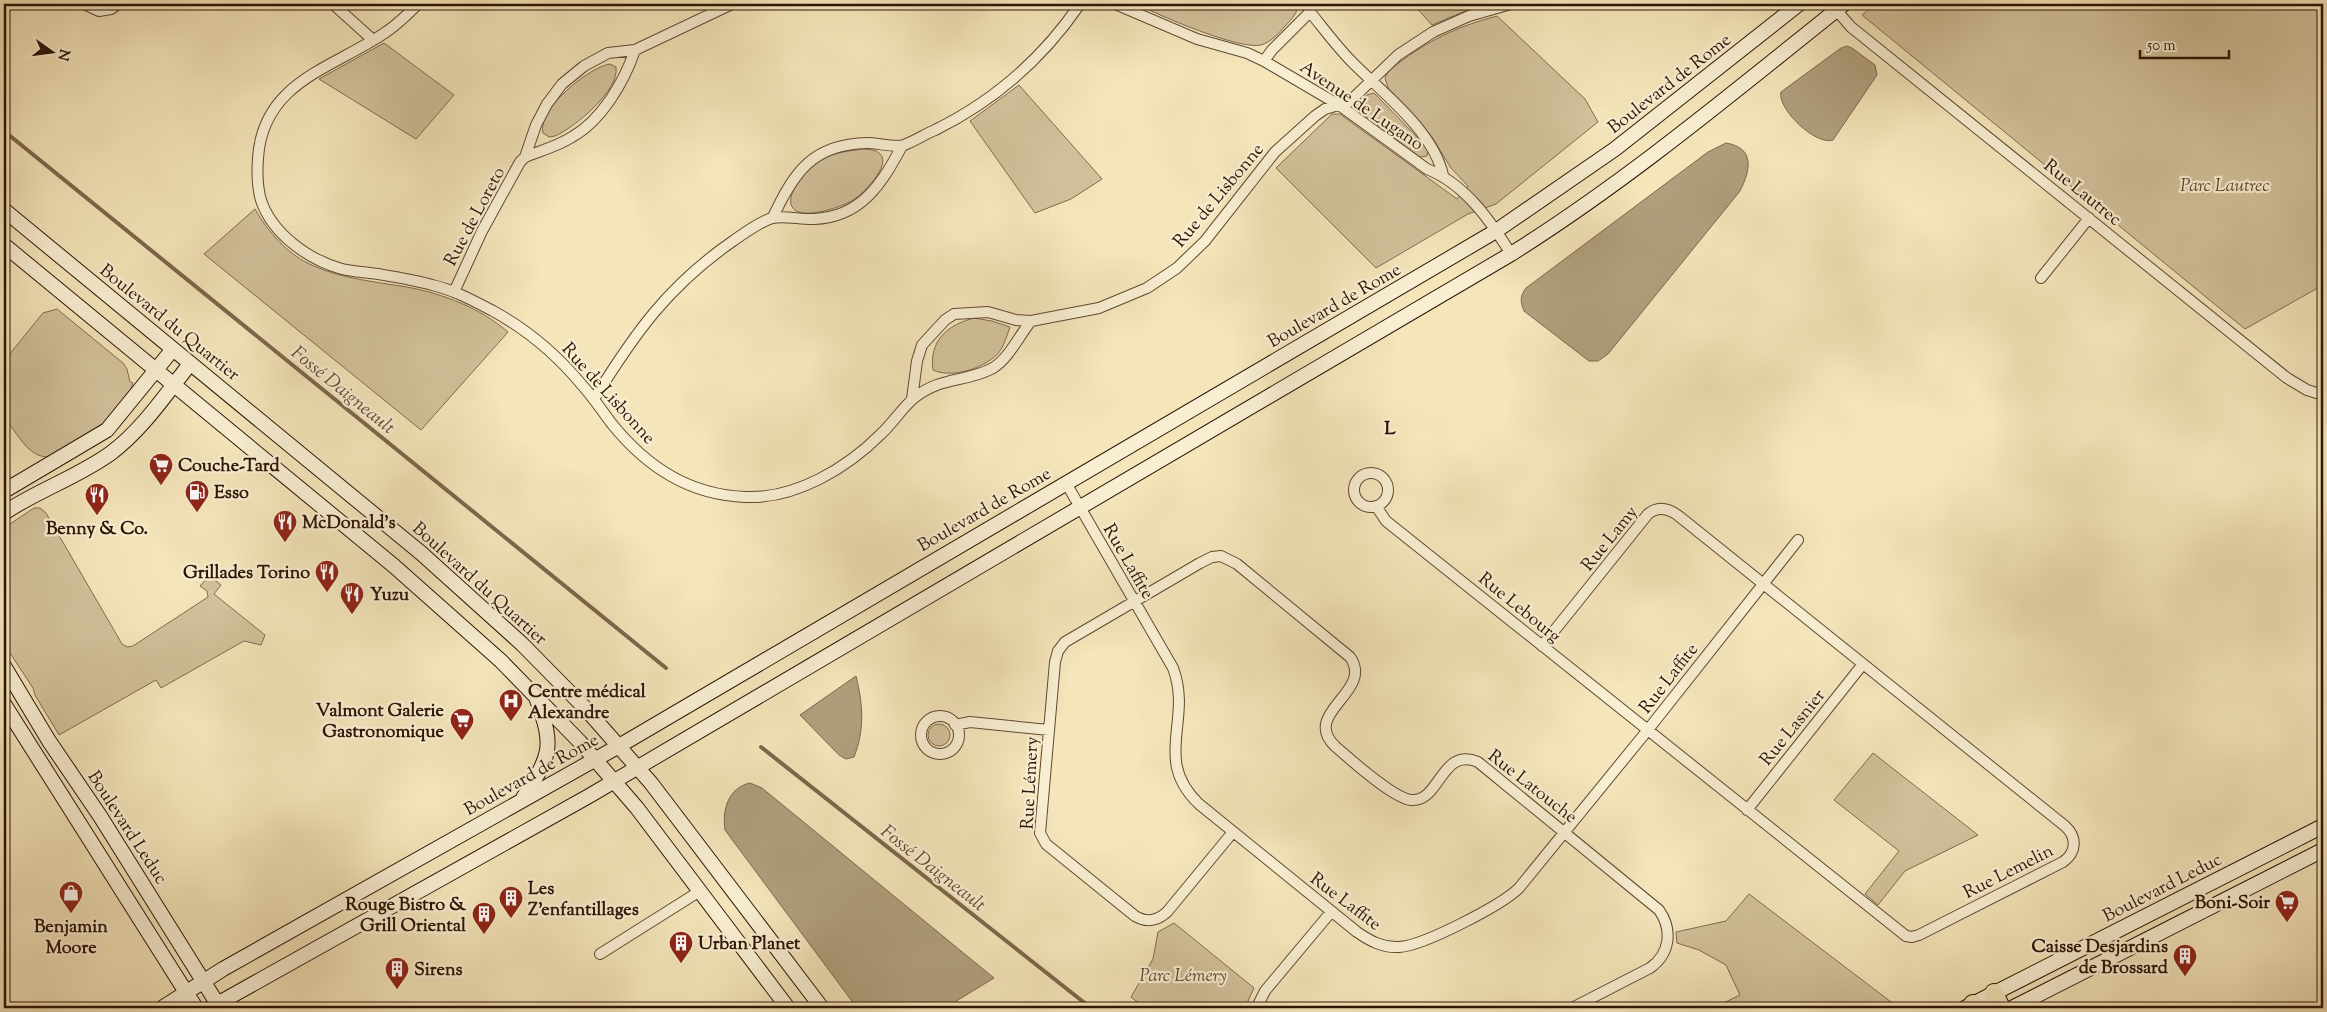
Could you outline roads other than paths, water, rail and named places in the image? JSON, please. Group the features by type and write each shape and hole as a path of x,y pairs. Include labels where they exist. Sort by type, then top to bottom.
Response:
{"main road":[{"name":"Boulevard de Rome","path":"162,1008 204,981 619,746 1496,230 1615,149 1799,4"},
{"path":"216,1007 614,781 1511,254 1561,222 1617,182 1837,6"},
{"name":"Boulevard du Quartier","path":"4,210 421,553 478,603 548,670 619,746 690,832 822,1008"},
{"path":"4,245 435,600 482,643 535,695 595,759 648,821 788,1008"},
{"path":"4,491 104,432 173,349"},
{"path":"4,512 110,454 127,440 190,364"},
{"name":"Boulevard Leduc","path":"4,666 49,742 100,816 204,981 216,1007"},
{"path":"521,801 541,770 548,751 547,727 535,695"},
{"path":"4,704 196,1008"},
{"name":"Boulevard Leduc","path":"1971,1007 1997,1001 2323,826"},
{"path":"2012,1008 2323,850"}],"street":[{"path":"84,4 99,11 118,4"},
{"path":"333,4 373,40"},
{"name":"Rue de Lisbonne","path":"418,4 400,22 373,40 297,84 280,102 271,116 261,139 258,177 262,204 285,236 302,250 319,260 343,270 410,280 454,292 515,324 542,344 594,399 622,437 663,473 702,490 748,497 773,494 812,482 848,462 880,435 912,399 935,384 962,378 992,368 1007,355 1031,321"},
{"name":"Rue de Loreto","path":"454,292 492,212 525,157 536,125 547,104 562,84 584,66 608,53 636,50 732,4"},
{"path":"594,399 642,324 679,284 715,254 773,217 797,172 820,154 837,146 852,143 902,146 962,116 1018,75 1045,48 1080,4"},
{"name":"Avenue de Lugano","path":"1115,4 1197,39 1247,53 1339,105 1427,169 1443,175 1465,194 1496,230 1511,254"},
{"name":"Rue de Lisbonne","path":"912,399 922,345 945,320 954,314 988,312 1016,320 1031,321 1099,308 1131,296 1177,268 1205,241 1275,152 1315,116 1325,109 1349,102 1398,55 1433,32 1468,16 1511,4"},
{"name":"Rue Lautrec","path":"1837,6 1851,27 2287,378 2307,390 2323,395"},
{"name":"Avenue de Lugano","path":"1264,61 1309,8 1352,62 1371,80 1434,150 1443,175"},
{"name":"Rue de Loreto","path":"525,157 570,139 593,120 628,70 636,50"},
{"path":"773,217 826,219 852,208 875,190 902,146"},
{"path":"2041,278 2089,218"},
{"name":"Rue Laffite","path":"1066,484 1169,660 1176,677 1180,704 1175,758 1178,776 1191,796 1357,932 1379,945 1402,947 1420,942 1509,897 1524,883 1798,540"},
{"name":"Rue Lebourg","path":"1376,506 1386,521 1647,731"},
{"name":"Rue Lamy","path":"1542,646 1648,514 1654,510 1668,510 1676,514 1763,583"},
{"name":"Rue Latouche","path":"1134,601 1209,558 1221,556 1231,560 1353,661 1356,672 1354,681 1332,711 1326,725 1327,735 1332,742 1350,758 1392,792 1414,800 1426,795 1456,761 1473,760 1485,767 1660,910 1665,918 1668,932 1664,953 1655,964 1572,1008"},
{"name":"Rue Lemelin","path":"1647,731 1902,933 1912,938 2068,858 2074,842 2068,829 1763,583"},
{"name":"Rue Lémery","path":"1134,601 1062,646 1055,662 1040,833 1043,840 1140,919 1156,920 1167,912 1233,832"},
{"name":"Rue Lasnier","path":"1747,810 1863,664"},
{"path":"955,725 970,722 1049,730"},
{"path":"600,954 700,891"},
{"path":"1259,1008 1259,1002 1265,991 1331,912"}],"waterway":[{"name":"Fossé Daigneault","path":"4,131 666,668"},
{"name":"Fossé Daigneault","path":"761,747 1091,1008"}],"place":[{"name":"Couche-Tard","path":"161,486"},
{"name":"Esso","path":"197,513"},
{"name":"Benny & Co.","path":"97,516"},
{"name":"McDonald's","path":"285,543"},
{"name":"Grillades Torino","path":"327,593"},
{"name":"Yuzu","path":"352,615"},
{"name":"Centre médical Alexandre","path":"511,722"},
{"name":"Valmont Galerie Gastronomique","path":"462,741"},
{"name":"Benjamin Moore","path":"71,914"},
{"name":"Les Z'enfantillages","path":"511,919"},
{"name":"Boni-Soir","path":"2287,923"},
{"name":"Rouge Bistro & Grill Oriental","path":"484,935"},
{"name":"Urban Planet","path":"681,964"},
{"name":"Caisse Desjardins de Brossard","path":"2185,977"},
{"name":"Sirens","path":"397,990"}],"district":[{"name":"L","path":"1390,427"}],"park label":[{"name":"Parc Lautrec","path":"2225,185"},
{"name":"Parc Lémery","path":"1183,975"}]}
